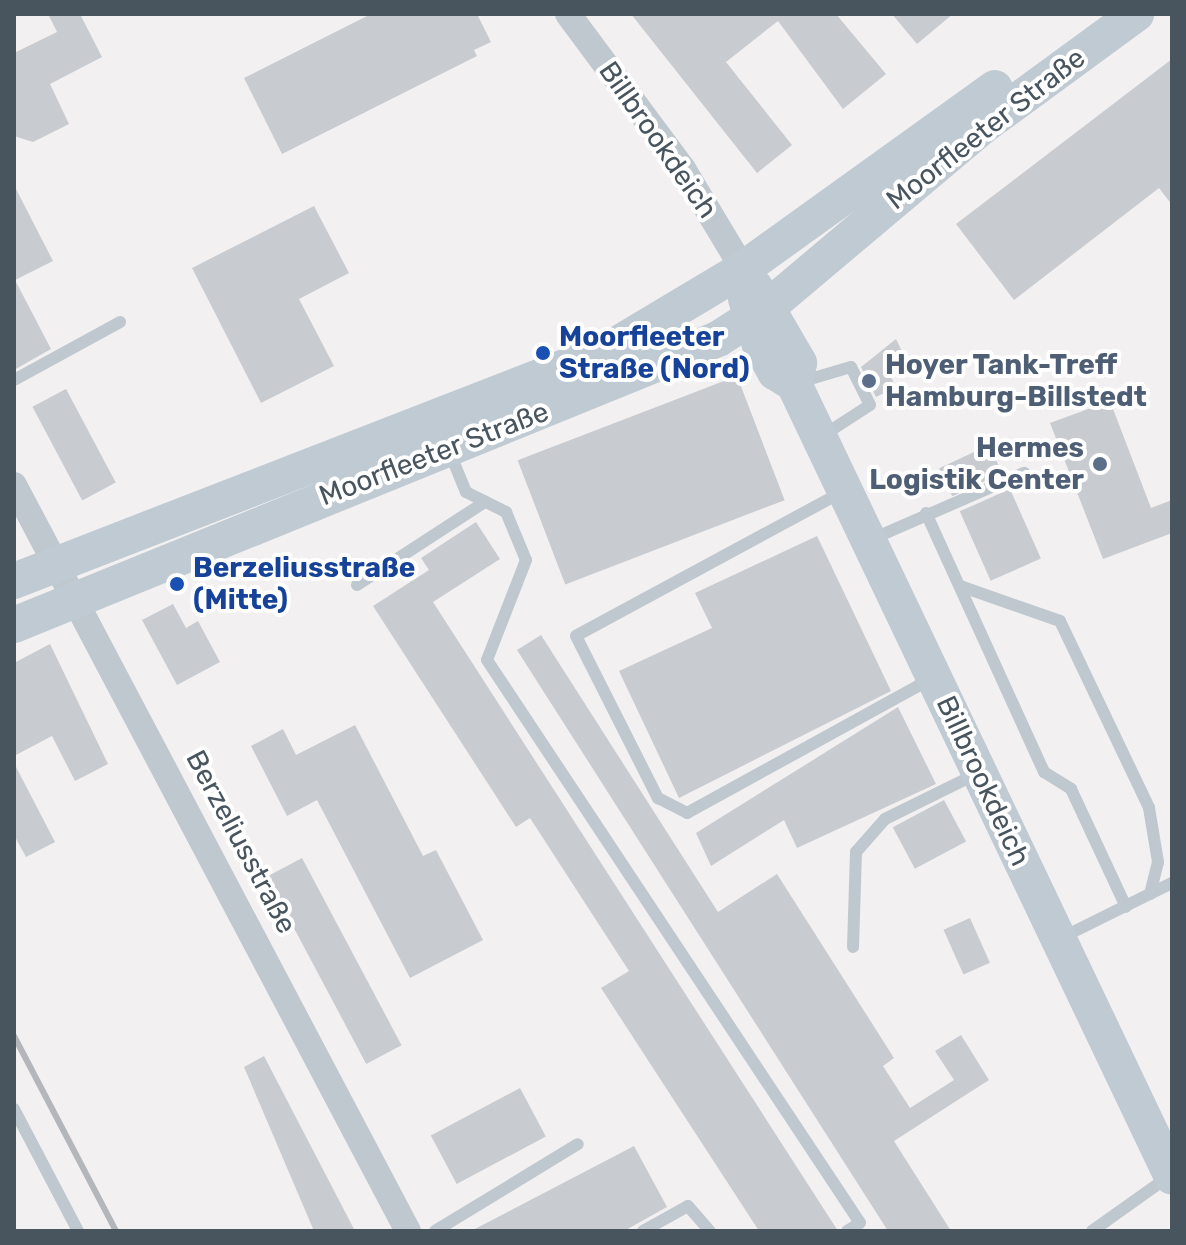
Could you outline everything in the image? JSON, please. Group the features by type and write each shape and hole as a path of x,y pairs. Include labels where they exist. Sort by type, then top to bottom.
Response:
{"main road":[{"name":"Moorfleeter Straße","path":"14,581 551,376 743,269 1097,14"},
{"name":"Moorfleeter Straße","path":"14,625 697,349 758,314 983,126 1136,14"},
{"name":"Billbrookdeich","path":"743,269 758,314 799,363 794,384 1172,1176"}],"street":[{"name":"Billbrookdeich","path":"568,14 683,169 743,269"},
{"name":"Berzeliusstraße","path":"14,485 408,1231"}],"lane":[{"path":"14,380 120,322"},
{"path":"794,384 851,367 870,405 819,438"},
{"path":"448,450 466,492 506,512 526,560 487,660 860,1223 847,1231"},
{"path":"869,540 1024,473"},
{"path":"845,491 576,636 658,798 687,813 934,678"},
{"path":"357,585 485,502"},
{"path":"926,513 1044,772 1071,789 1126,907"},
{"path":"960,586 1060,621 1149,808 1158,862 1150,894"},
{"path":"853,947 856,852 885,819 979,773"},
{"path":"1059,940 1172,883"},
{"path":"14,1109 78,1231"},
{"path":"435,1231 578,1144"},
{"path":"1092,1231 1172,1176"},
{"path":"643,1231 688,1206 710,1231"}],"building":[{"path":"48,14 80,14 102,57 50,84 69,124 33,142 14,136 14,53 57,32"},
{"path":"371,14 477,14 491,42 474,50 477,56 282,154 244,78"},
{"path":"631,14 836,14 886,74 843,109 778,21 726,62 792,145 757,173"},
{"path":"892,14 953,14 917,44"},
{"path":"1172,59 1172,205 1159,188 1014,300 956,224"},
{"path":"14,185 53,261 15,280 51,349 14,370"},
{"path":"314,206 349,273 299,299 334,366 261,403 192,268"},
{"path":"896,339 908,364 889,373 896,387 876,397 861,367"},
{"path":"737,376 785,500 565,584 518,460"},
{"path":"66,389 116,483 82,500 32,407"},
{"name":"Hermes Logistik Center","path":"1110,401 1151,508 1172,500 1172,533 1103,559 1050,423"},
{"path":"989,445 1002,473 952,496 939,468"},
{"path":"1010,489 1041,558 991,581 960,511"},
{"path":"476,522 500,559 433,602 838,1231 759,1231 601,988 629,971 530,818 516,827 373,606 429,570 421,558"},
{"path":"817,536 891,691 679,798 619,671 712,628 695,593"},
{"path":"173,604 186,628 198,621 220,662 177,685 142,620"},
{"path":"541,635 718,912 777,874 894,1058 883,1066 910,1108 954,1080 935,1051 961,1035 989,1080 894,1141 951,1231 888,1231 517,650"},
{"path":"50,644 108,764 75,781 52,736 14,756 14,663"},
{"path":"898,707 936,784 797,848 784,820 711,866 696,833"},
{"path":"355,725 423,856 436,850 483,940 410,978 317,800 287,816 251,746 283,729 296,755"},
{"path":"14,763 55,842 26,857 14,835"},
{"path":"944,800 966,841 915,869 893,827"},
{"path":"302,858 402,1045 366,1064 267,877"},
{"path":"970,918 990,963 963,975 944,930"},
{"path":"264,1056 355,1231 314,1231 244,1067"},
{"path":"520,1088 546,1137 457,1184 431,1135"},
{"path":"634,1146 667,1207 624,1231 471,1231"}],"railway":[{"path":"14,1036 116,1231"}],"place":[{"name":"Moorfleeter Straße (Nord)","path":"543,353"},
{"name":"Hoyer Tank-Treff Hamburg-Billstedt","path":"869,381"},
{"name":"Hermes Logistik Center","path":"1100,464"},
{"name":"Berzeliusstraße (Mitte)","path":"177,584"}]}
